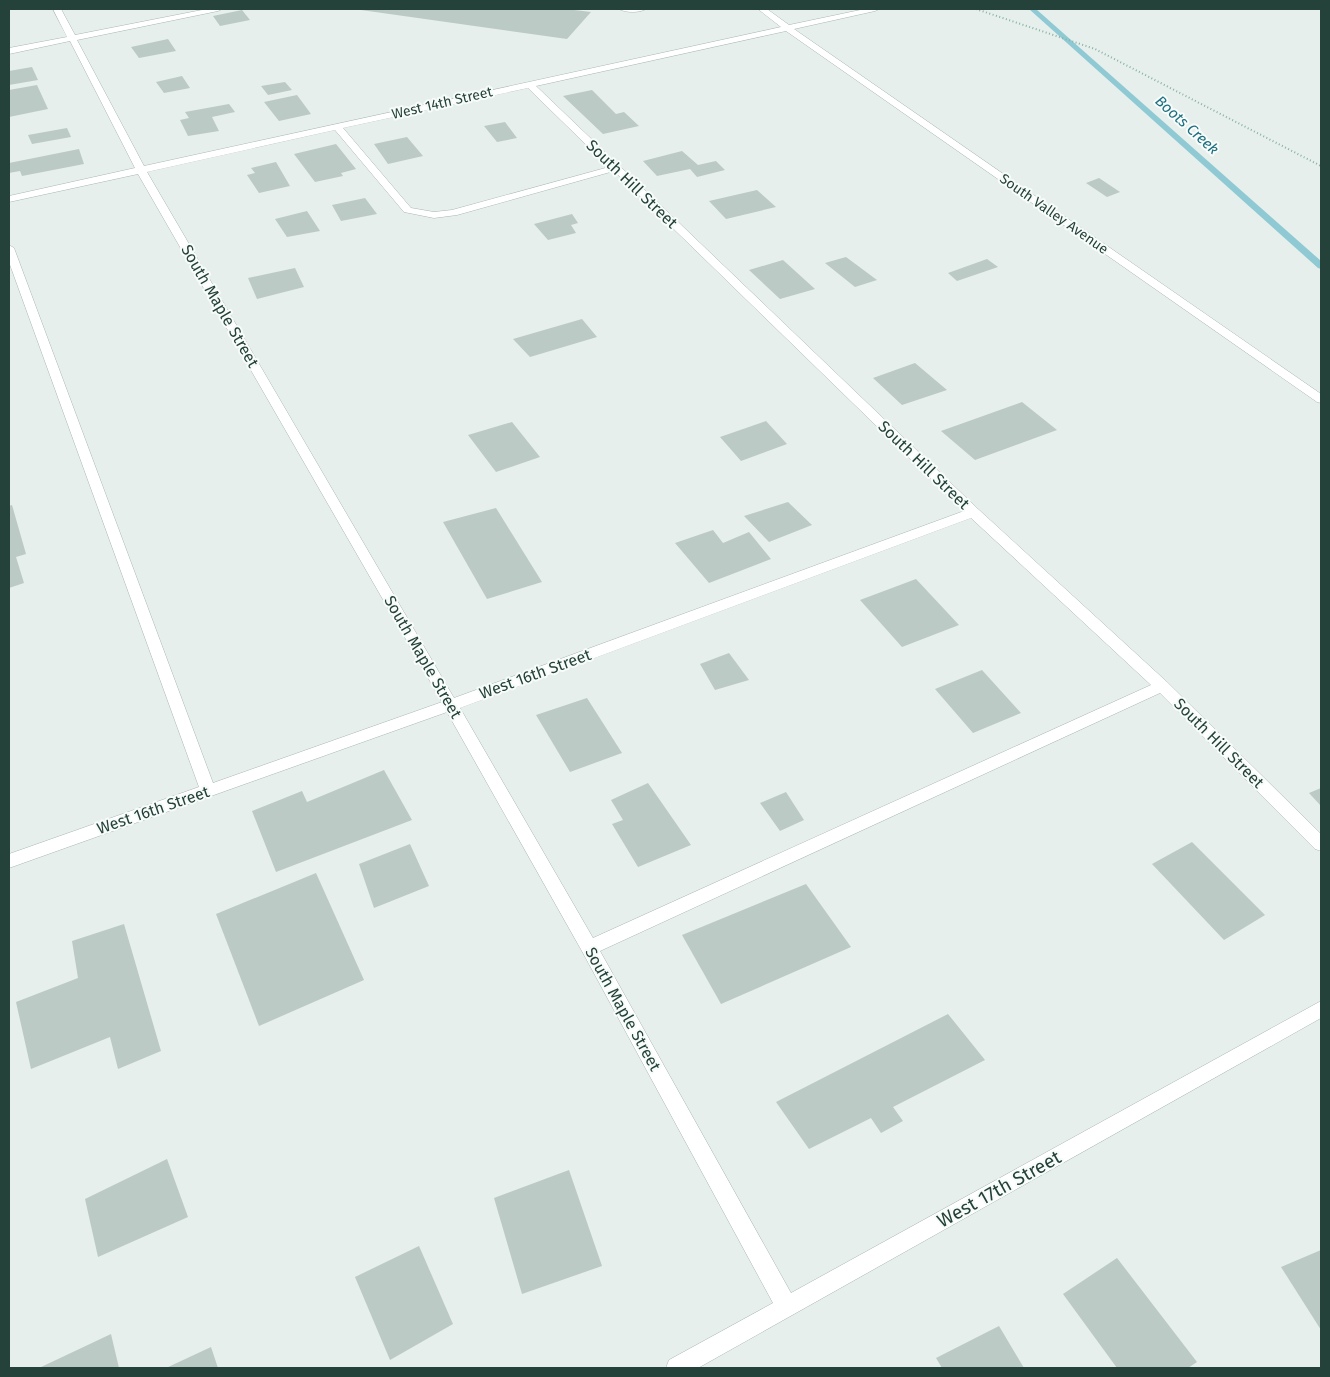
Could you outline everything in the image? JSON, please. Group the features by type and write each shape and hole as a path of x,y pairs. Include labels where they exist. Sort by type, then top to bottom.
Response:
{"street":[{"name":"South Maple Street","path":"57,9 141,170 451,705 589,948 787,1307"},
{"path":"9,51 218,9"},
{"path":"624,9 642,9"},
{"name":"South Valley Avenue","path":"762,9 1321,399"},
{"name":"West 14th Street","path":"9,200 874,9"},
{"name":"South Hill Street","path":"529,84 974,512 1162,686 1321,844"},
{"path":"337,127 408,210 434,215 453,213 616,168"},
{"path":"9,248 208,790"},
{"name":"West 16th Street","path":"9,861 451,705 974,512"},
{"path":"589,948 1162,686"},
{"name":"West 17th Street","path":"676,1368 1321,1009"}],"path":[{"path":"976,9 1095,49 1321,166"}],"building":[{"path":"354,9 566,9 591,12 567,39"},
{"path":"242,10 250,20 220,26 213,16"},
{"path":"168,39 176,51 139,58 131,47"},
{"path":"32,67 38,80 9,85 9,71"},
{"path":"182,76 190,88 164,93 156,82"},
{"path":"285,82 292,90 268,95 261,86"},
{"path":"37,85 48,109 9,117 9,90"},
{"path":"592,90 616,114 624,112 639,126 603,134 563,96"},
{"path":"297,95 311,114 279,121 264,102"},
{"path":"229,104 235,112 212,117 219,131 188,136 180,120 189,118 185,112"},
{"path":"505,122 517,138 497,142 484,126"},
{"path":"67,128 71,137 32,144 28,135"},
{"path":"407,137 423,156 388,164 374,144"},
{"path":"336,144 356,169 341,173 343,176 315,182 294,154"},
{"path":"79,149 84,164 22,176 20,171 9,173 9,163"},
{"path":"682,151 698,165 716,161 725,170 697,177 690,169 657,176 643,161"},
{"path":"276,162 290,186 259,193 247,175 255,173 251,168"},
{"path":"1099,178 1120,192 1107,197 1086,183"},
{"path":"757,190 776,207 726,219 709,201"},
{"path":"365,198 377,214 341,221 332,205"},
{"path":"307,211 320,231 287,237 275,219"},
{"path":"572,214 578,223 571,225 576,233 548,240 534,224"},
{"path":"846,257 877,280 855,287 825,263"},
{"path":"987,259 998,267 957,281 948,273"},
{"path":"783,260 815,289 780,299 749,270"},
{"path":"295,268 304,287 257,299 248,278"},
{"path":"582,319 597,337 530,357 513,339"},
{"path":"915,363 947,390 902,405 873,378"},
{"path":"1022,402 1057,430 975,460 941,431"},
{"path":"766,421 787,444 741,461 720,437"},
{"path":"512,422 540,457 496,472 468,435"},
{"path":"788,502 812,525 769,542 744,516"},
{"path":"12,505 26,554 16,557 24,583 9,588 9,506"},
{"path":"496,508 542,582 487,599 443,522"},
{"path":"713,530 723,543 749,532 771,559 709,583 675,543"},
{"path":"916,579 959,625 902,647 860,600"},
{"path":"729,653 749,680 715,690 700,664"},
{"path":"982,670 1021,713 973,733 935,689"},
{"path":"587,698 622,753 570,772 536,715"},
{"path":"384,770 412,820 276,872 252,811 302,791 307,802"},
{"path":"648,783 691,845 638,867 612,824 623,820 611,800"},
{"path":"1321,788 1321,806 1309,793"},
{"path":"786,792 804,820 780,831 760,803"},
{"path":"1192,842 1265,915 1224,940 1152,864"},
{"path":"410,844 429,886 374,908 359,864"},
{"path":"316,873 364,980 259,1026 216,914"},
{"path":"806,884 851,947 721,1004 682,935"},
{"path":"124,924 161,1051 118,1069 110,1037 31,1069 16,1002 78,978 72,941"},
{"path":"948,1014 985,1060 893,1107 903,1121 881,1133 871,1118 809,1149 776,1102"},
{"path":"167,1159 188,1217 98,1257 85,1199"},
{"path":"569,1170 602,1266 522,1294 494,1198"},
{"path":"419,1246 453,1324 390,1360 355,1277"},
{"path":"1321,1250 1321,1330 1281,1267"},
{"path":"1117,1258 1197,1362 1188,1368 1117,1368 1063,1294"},
{"path":"999,1326 1024,1368 942,1368 936,1358"},
{"path":"111,1334 119,1368 39,1368"},
{"path":"211,1347 218,1368 166,1368"}],"waterway":[{"name":"Boots Creek","path":"1032,9 1321,266"}]}
